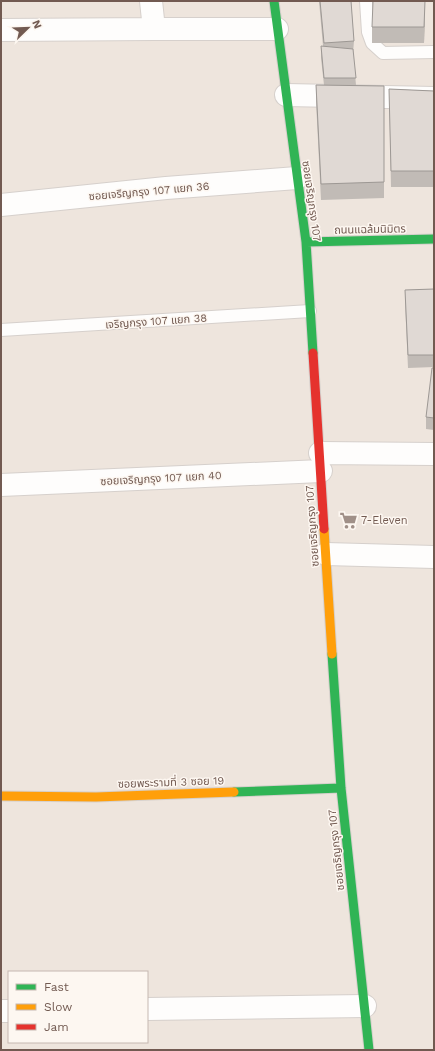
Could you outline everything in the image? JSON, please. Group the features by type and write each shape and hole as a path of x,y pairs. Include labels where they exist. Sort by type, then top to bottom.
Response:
{"street":[{"path":"152,1 154,29"},
{"name":"ซอยเจริญกรุง 107","path":"274,1 306,242 341,788 369,1050"},
{"path":"1,30 278,29"},
{"path":"286,95 434,98"},
{"name":"ซอยเจริญกรุง 107 แยก 36","path":"1,205 166,188 297,178"},
{"name":"ถนนแฉล้มนิมิตร","path":"306,242 434,239"},
{"name":"ซอยเจริญกรุง 107 แยก 40","path":"1,485 434,454"},
{"path":"326,554 434,557"},
{"name":"ซอยพระรามที่ 3 ซอย 19","path":"1,796 96,796 341,788"},
{"path":"148,1010 365,1006"}],"lane":[{"path":"366,1 368,32 372,43 383,53 434,52"},
{"name":"เจริญกรุง 107 แยก 38","path":"1,330 310,311"}],"shaded area":[{"path":"1,1 434,1 434,1050 1,1050"}],"building":[{"path":"320,1 351,1 354,41 324,43"},
{"path":"373,1 425,1 424,27 372,27"},
{"path":"321,46 353,49 356,78 324,78"},
{"path":"316,85 384,86 384,182 321,184"},
{"path":"389,89 434,91 434,171 391,171"},
{"path":"434,289 434,355 408,355 405,290"},
{"path":"432,368 434,368 434,418 426,417"}],"traffic: fast":[{"path":"274,1 306,242 313,353"},
{"path":"306,242 434,239"},
{"path":"332,654 341,788 369,1050"},
{"path":"234,792 341,788"}],"traffic: slow":[{"path":"324,529 332,654"},
{"path":"1,796 96,797 234,792"}],"traffic: jam":[{"path":"313,353 324,529"}],"place":[{"name":"7-Eleven","path":"348,520"}]}
